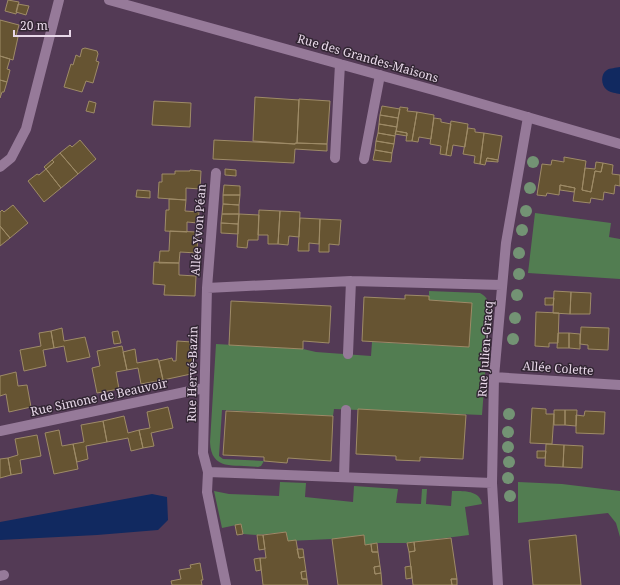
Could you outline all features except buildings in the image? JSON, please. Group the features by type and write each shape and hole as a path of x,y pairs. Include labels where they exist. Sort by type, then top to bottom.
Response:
{"street":[{"path":"0,167 10,158 26,129 59,0"},
{"name":"Rue des Grandes-Maisons","path":"109,0 380,75 620,144"},
{"path":"335,158 340,64"},
{"path":"364,159 380,75"},
{"name":"Rue Julien-Gracq","path":"498,585 492,483 494,377 506,243 528,117"},
{"name":"Allée Yvon Péan","path":"207,288 216,173"},
{"path":"207,288 351,281 502,285"},
{"path":"348,354 351,281"},
{"name":"Rue Hervé-Bazin","path":"207,288 203,453 208,472 207,492 226,585"},
{"name":"Allée Colette","path":"494,377 620,385"},
{"name":"Rue Simone de Beauvoir","path":"0,431 204,388"},
{"path":"344,477 346,410"},
{"path":"208,472 492,483"}],"green space":[{"path":"535,213 611,223 609,237 620,239 620,279 528,273"},
{"path":"429,291 480,293 488,302 490,310 482,415 334,409 333,416 222,410 219,456 223,459 264,461 261,466 258,467 233,466 226,465 215,458 211,452 210,442 216,344 303,349 316,352 371,356 372,342 469,347 471,303 429,300"},
{"path":"280,482 306,483 305,497 353,502 354,486 398,489 396,503 421,504 422,489 427,489 426,504 451,506 452,491 466,491 478,496 481,499 482,504 465,507 469,535 407,543 377,543 365,545 364,535 332,539 288,541 286,532 257,535 243,534 241,524 222,528 214,491 229,494 279,496"},
{"path":"518,482 562,484 620,491 620,537 616,523 608,513 518,523"}],"water":[{"path":"620,67 620,94 607,90 603,86 602,77 607,70"},
{"path":"152,494 167,497 168,520 158,530 0,540 0,522"}]}
